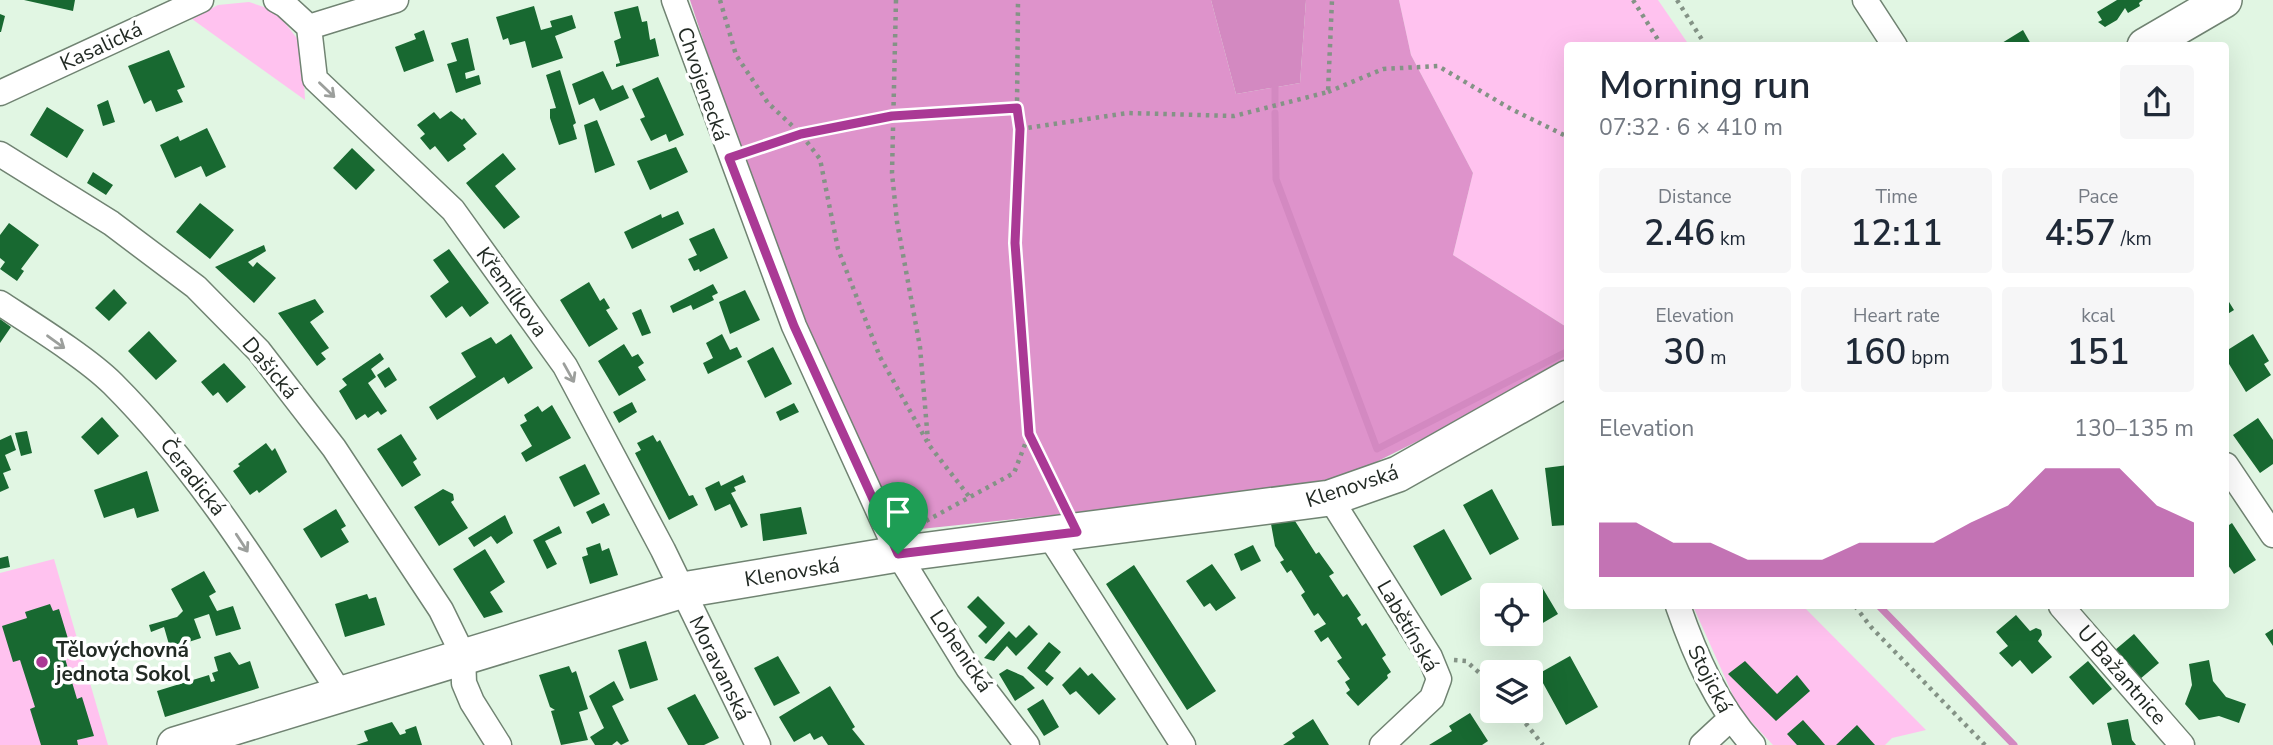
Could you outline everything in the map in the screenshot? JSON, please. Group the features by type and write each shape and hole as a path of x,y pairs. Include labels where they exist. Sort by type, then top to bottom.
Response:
{"street":[{"name":"Kasalická","path":"0,93 201,0"},
{"path":"276,0 309,27 396,0"},
{"name":"Chvojenecká","path":"674,0 729,158 794,326 908,540"},
{"path":"1865,0 1892,42"},
{"path":"2149,42 2185,10 2224,0"},
{"name":"Křemílkova","path":"309,27 315,79 453,211 565,366 683,590"},
{"name":"Dašická","path":"0,153 111,223 195,287 259,351 334,448 441,610 463,655 464,683 499,745"},
{"name":"Čeradická","path":"0,303 111,382 169,444 233,529 340,693"},
{"name":"Klenovská","path":"175,745 683,590 908,540 1063,534 1329,498 1398,474 1564,380"},
{"path":"2229,469 2273,535"},
{"name":"Labětínská","path":"1329,498 1430,657 1438,679 1432,698 1382,745"},
{"path":"1063,534 1183,745"},
{"name":"Lohenická","path":"908,540 968,668 1027,745"},
{"name":"Moravanská","path":"683,590 758,745"},
{"name":"Stojická","path":"1679,609 1689,637 1729,720 1753,745"},
{"name":"U Bažantnice","path":"2065,609 2182,745"},
{"path":"1702,745 1729,720"}],"path":[{"path":"720,0 736,55 768,103 801,134 820,159 838,249 880,356 929,445 971,499"},
{"path":"896,0 892,173 897,222 920,347 929,445"},
{"path":"1018,0 1017,108 1020,129 1015,243 1029,434 1063,534"},
{"path":"1328,93 1332,0"},
{"path":"1633,0 1659,42"},
{"path":"1677,0 1703,42"},
{"path":"1020,129 1128,113 1234,116 1328,93 1383,69 1438,66 1511,109 1564,135"},
{"path":"729,158 801,134 892,116 1017,108"},
{"path":"908,540 1014,473 1029,434"},
{"path":"1857,609 1985,745"},
{"path":"1430,657 1466,661 1480,673"},
{"path":"1525,723 1543,745"}],"shaded area":[{"path":"690,0 1211,0 1236,94 1300,83 1306,0 1399,0 1411,55 1473,173 1453,255 1564,325 1564,368 1328,486 892,532 752,189"},
{"path":"1211,0 1306,0 1300,83 1236,94"},
{"path":"1399,0 1658,0 1687,42 1564,42 1564,325 1453,255 1473,173 1411,55"},
{"path":"249,2 276,11 302,45 305,100 192,19 218,5"},
{"name":"Tělovýchovná jednota Sokol","path":"54,559 108,745 0,745 0,573"},
{"path":"1694,609 1806,609 1926,730 1892,738 1885,745 1773,745 1739,709"}],"building":[{"path":"24,0 75,0 73,11"},
{"path":"2117,0 2143,0 2139,3 2140,6 2128,13 2125,8 2117,20 2105,27 2098,22 2102,20 2097,12"},
{"path":"534,6 541,30 552,27 550,21 572,15 576,28 555,36 563,58 532,68 525,41 510,45 508,38 503,40 496,17"},
{"path":"638,6 642,22 647,21 650,40 655,38 659,56 616,67 616,64 620,63 614,41 621,38 614,12"},
{"path":"0,14 5,16 1,32 0,32"},
{"path":"424,30 434,61 404,72 395,47 416,39 414,34"},
{"path":"2023,30 2030,42 2004,42"},
{"path":"468,38 475,70 465,73 466,79 479,75 481,84 456,93 447,64 457,61 451,43"},
{"path":"169,50 185,87 177,90 183,102 156,112 151,100 144,104 128,66"},
{"path":"560,70 576,123 573,125 577,139 559,145 550,118 550,109 556,108 546,75"},
{"path":"603,71 612,90 623,85 629,98 600,111 594,98 579,105 572,84"},
{"path":"658,77 684,135 669,142 666,134 651,141 640,119 645,117 632,89"},
{"path":"108,100 115,122 103,126 97,105"},
{"path":"47,107 84,130 67,158 30,135"},
{"path":"451,111 462,120 464,118 477,134 463,145 466,149 448,162 435,146 430,150 420,138 425,134 417,125 434,112 440,119"},
{"path":"597,120 615,165 595,173 584,125"},
{"path":"207,128 226,167 206,177 201,166 175,178 160,145 178,136 180,141"},
{"path":"676,147 688,172 650,190 637,161"},
{"path":"352,148 375,170 356,190 333,168"},
{"path":"503,153 516,169 495,186 520,217 504,229 466,183"},
{"path":"93,172 113,185 106,195 87,183"},
{"path":"200,203 234,230 210,259 176,232"},
{"path":"678,211 684,224 632,249 624,232 661,214 662,218"},
{"path":"9,223 39,245 21,269 24,271 17,281 0,269 5,262 0,258 0,235"},
{"path":"714,228 728,258 700,272 699,269 694,271 688,259 697,255 689,239"},
{"path":"264,245 266,251 248,262 253,267 257,262 276,278 254,303 215,267"},
{"path":"449,249 489,303 470,317 462,306 446,318 430,296 449,282 433,260"},
{"path":"589,282 600,301 604,298 610,308 606,310 618,329 589,347 560,300"},
{"path":"713,284 718,293 712,296 714,300 693,310 691,305 673,313 670,306"},
{"path":"114,289 127,303 109,321 95,308"},
{"path":"745,290 760,320 730,334 719,302"},
{"path":"315,299 324,312 310,322 329,348 321,353 326,359 317,366 278,313"},
{"path":"641,309 651,333 642,336 632,313"},
{"path":"0,319 11,327 0,343"},
{"path":"149,331 177,361 156,380 128,351"},
{"path":"511,334 533,368 508,384 504,377 437,420 429,407 476,377 461,353 491,337 496,344"},
{"path":"722,334 730,350 737,347 742,357 708,374 703,363 713,358 706,343"},
{"path":"2253,334 2269,361 2264,364 2271,375 2246,392 2229,364 2229,349"},
{"path":"624,344 632,357 638,354 644,363 638,367 646,380 619,396 598,361"},
{"path":"773,347 792,384 765,398 747,361"},
{"path":"380,353 384,359 371,369 376,377 368,383 387,411 381,415 378,411 368,418 365,414 356,420 339,391 347,385 342,379"},
{"path":"224,363 246,387 227,403 218,392 213,396 201,382"},
{"path":"389,367 397,380 385,388 377,375"},
{"path":"632,402 637,412 619,423 613,412"},
{"path":"794,403 799,412 780,421 776,412"},
{"path":"552,405 571,438 526,462 521,453 532,446 520,425 527,421 524,415 538,406 542,412"},
{"path":"102,417 119,436 98,455 81,437"},
{"path":"2258,418 2273,440 2273,464 2260,473 2233,435"},
{"path":"27,431 32,453 21,456 15,433"},
{"path":"401,434 417,459 413,462 421,475 402,487 377,449"},
{"path":"11,435 16,450 5,455 11,470 3,473 9,488 0,492 0,440"},
{"path":"653,435 657,442 660,440 689,496 693,495 698,505 669,520 635,453 641,450 637,443"},
{"path":"266,443 272,451 275,448 287,472 259,493 257,490 250,495 233,471 240,466 238,464"},
{"path":"585,464 600,494 574,507 559,477"},
{"path":"1564,466 1564,525 1552,526 1545,468"},
{"path":"147,471 159,511 137,518 134,508 104,518 94,490"},
{"path":"743,475 746,482 734,487 736,491 731,493 748,525 741,528 730,504 715,511 705,488 719,481 721,486"},
{"path":"443,489 453,494 454,500 451,502 468,528 439,546 414,507"},
{"path":"1492,489 1519,539 1490,555 1463,505"},
{"path":"604,503 610,515 592,524 586,512"},
{"path":"801,507 807,534 763,541 760,514"},
{"path":"336,509 346,526 341,529 349,542 321,558 303,529"},
{"path":"505,515 513,533 497,544 491,536 474,547 468,538"},
{"path":"1295,521 1316,554 1319,552 1334,573 1329,576 1343,597 1347,594 1361,615 1357,618 1362,626 1366,623 1386,655 1382,658 1391,672 1387,675 1388,678 1358,706 1346,693 1350,690 1345,682 1350,679 1337,661 1342,658 1328,637 1321,642 1314,631 1326,624 1318,613 1314,616 1301,595 1305,592 1291,570 1287,573 1280,562 1284,560 1275,546 1271,524"},
{"path":"2232,523 2256,560 2234,574 2229,566 2229,525"},
{"path":"559,526 562,533 545,541 557,564 547,569 533,540"},
{"path":"1444,529 1472,579 1441,596 1413,546"},
{"path":"600,543 602,551 609,548 618,575 590,584 582,557 588,555 586,548"},
{"path":"1253,545 1261,561 1241,571 1234,554"},
{"path":"485,549 505,582 490,592 503,612 484,618 453,569"},
{"path":"8,556 10,567 0,569 0,558"},
{"path":"1212,564 1236,598 1216,611 1210,603 1204,607 1186,581"},
{"path":"1134,565 1216,691 1187,710 1106,584"},
{"path":"204,571 216,592 209,596 217,611 233,606 241,629 216,636 209,614 194,619 201,638 170,648 164,627 151,632 149,625 177,617 183,611 171,589"},
{"path":"1543,589 1558,614 1543,623"},
{"path":"367,594 369,599 376,597 385,625 345,637 335,604"},
{"path":"978,596 1005,623 986,644 978,636 987,627 967,607"},
{"path":"50,604 53,611 59,609 69,642 61,645 77,699 82,697 94,736 77,740 78,745 41,745 30,709 35,707 20,660 13,662 2,626 27,618 25,612"},
{"path":"2016,615 2030,631 2036,628 2041,630 2042,635 2038,641 2052,657 2032,674 2020,660 2012,667 1999,653 2008,646 1996,632"},
{"path":"1029,625 1038,634 1016,656 1007,646 994,661 984,658 1009,631 1016,638"},
{"path":"2273,629 2273,646 2265,634"},
{"path":"2134,634 2159,663 2140,679 2115,650"},
{"path":"646,641 658,680 630,689 618,650"},
{"path":"1049,642 1061,652 1045,671 1054,678 1047,686 1027,668"},
{"path":"230,652 239,665 250,661 259,688 165,717 157,691 209,675 211,682 215,681 212,673 218,671 214,657"},
{"path":"778,656 800,693 774,706 754,668"},
{"path":"1570,656 1598,707 1566,725 1543,683 1543,671"},
{"path":"2209,660 2213,681 2226,697 2246,704 2239,723 2219,716 2199,720 2185,704 2192,685 2189,664"},
{"path":"1745,661 1777,694 1797,675 1810,691 1776,721 1728,674"},
{"path":"2088,661 2112,689 2093,705 2069,677"},
{"path":"569,666 572,673 576,671 588,709 579,712 588,740 561,745 551,711 555,710 550,707 539,675"},
{"path":"1080,667 1088,676 1092,673 1116,699 1099,715 1076,691 1070,695 1062,685"},
{"path":"1007,669 1023,676 1035,688 1015,701 999,674"},
{"path":"614,681 624,700 612,706 629,741 621,745 617,741 612,745 595,745 590,737 604,728 589,696"},
{"path":"830,686 855,727 852,729 865,745 828,745 822,736 814,740 810,733 794,742 779,717"},
{"path":"695,694 719,738 704,745 688,745 667,708"},
{"path":"1043,699 1059,727 1044,736 1027,709"},
{"path":"1470,713 1488,741 1482,745 1429,745 1452,731 1449,726"},
{"path":"1313,719 1329,745 1283,745 1295,737 1292,733"},
{"path":"2128,719 2132,740 2136,745 2112,745 2107,723"},
{"path":"1803,720 1825,745 1797,745 1787,734"},
{"path":"392,722 400,735 416,726 422,745 356,745 368,741 364,731"},
{"path":"1857,725 1875,745 1836,745"}],"waterway":[{"path":"1275,87 1275,105"},
{"path":"1275,113 1276,179 1377,449 1564,353"},
{"path":"1882,609 2014,745"}],"place":[{"name":"Tělovýchovná jednota Sokol","path":"42,662"}],"route":[{"path":"1017,108 1020,129 1015,243 1029,434 1077,532 898,554 794,326 729,158 801,134 892,116 1017,108"}]}
